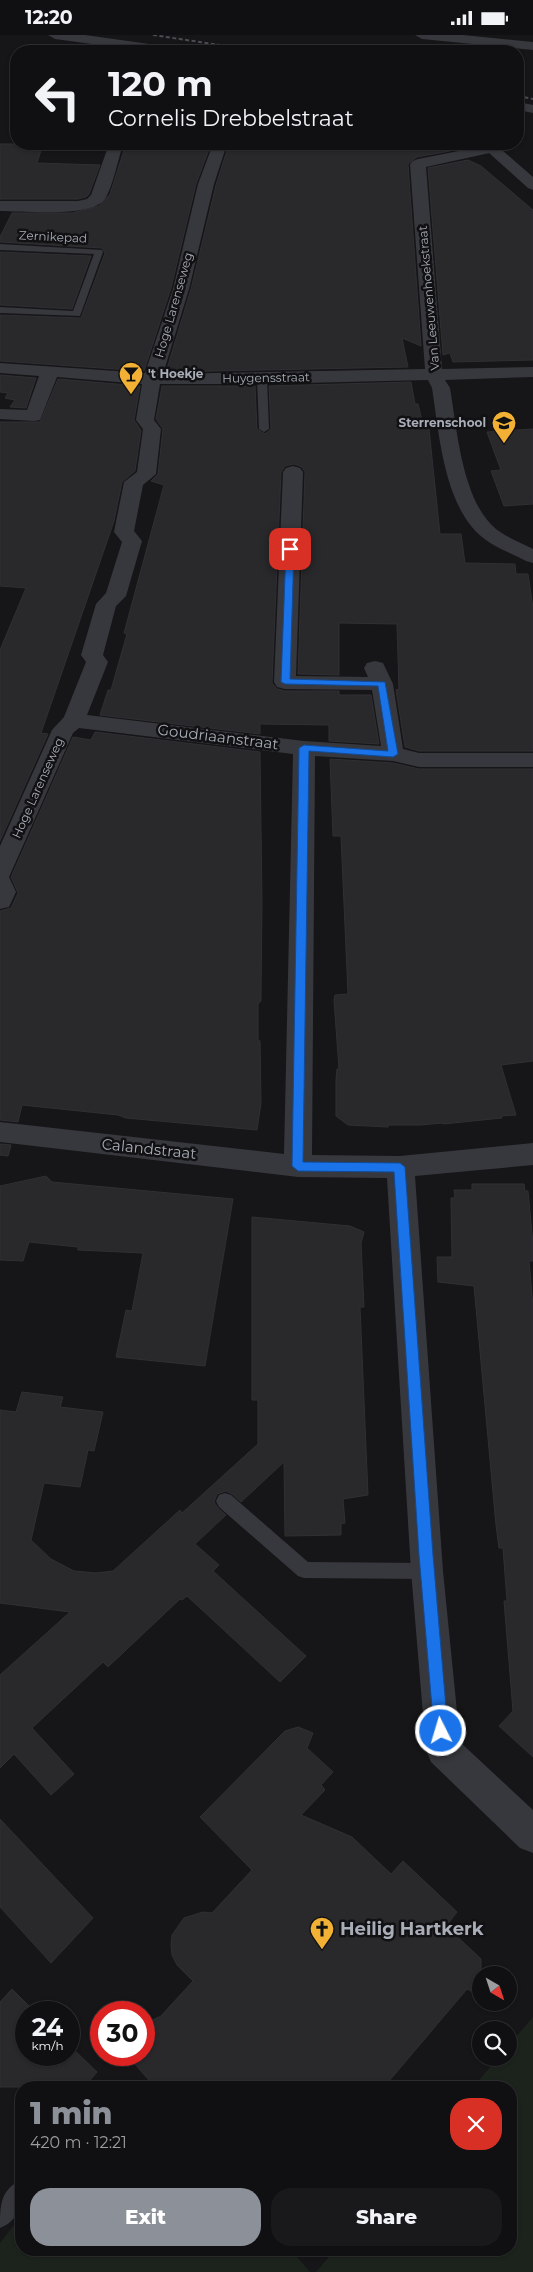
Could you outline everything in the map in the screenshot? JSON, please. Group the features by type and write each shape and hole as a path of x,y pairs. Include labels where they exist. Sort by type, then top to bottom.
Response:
{"street":[{"path":"55,35 123,45"},
{"path":"422,35 523,45"},
{"path":"0,206 78,207 92,203 98,197 114,150"},
{"name":"Hoge Larenseweg","path":"0,873 63,730 74,720 97,662 92,655 106,604 116,596 132,541 124,532 134,482 146,474 152,429 145,420 152,379 181,289 206,184 218,150"},
{"name":"Van Leeuwenhoekstraat","path":"472,150 418,164 434,375 441,388 458,480 476,518 488,532 533,557"},
{"path":"493,150 533,185"},
{"name":"Huygensstraat","path":"0,368 152,379 262,379 533,372"},
{"path":"0,414 34,416 50,371"},
{"path":"293,472 285,682 378,675 393,754"},
{"name":"Goudriaanstraat","path":"74,720 304,748 393,754 419,760 533,759"},
{"path":"298,1166 304,748"},
{"path":"0,882 4,892 0,901"},
{"name":"Calandstraat","path":"0,1132 298,1166 400,1167"},
{"path":"533,1154 400,1167 427,1571 443,1750 533,1835"}],"lane":[{"name":"Zernikepad","path":"0,247 99,252 77,314 0,310"},
{"path":"262,379 264,429"},
{"path":"225,1501 304,1569 427,1571"},
{"path":"0,2217 15,2198"}],"shaded area":[{"path":"533,2017 533,2272 316,2272 330,2256 517,2256 517,2081 478,2081 491,2066 517,2066 517,2036"},
{"path":"15,2224 15,2256 296,2256 310,2272 0,2272 0,2243"}],"building":[{"path":"0,144 10,144 10,150 41,150 37,163 100,165 89,194 86,197 78,199 0,199"},
{"path":"124,150 209,150 196,184 171,288 144,371 0,361 0,315 81,318 105,253 102,248 0,242 0,237 12,213 72,213 99,206 110,194"},
{"path":"227,150 450,151 417,157 408,164 421,346 402,338 408,367 166,372 191,289 216,185"},
{"path":"468,160 481,166 533,210 533,360 453,362 450,353 443,355 428,168"},
{"path":"0,252 91,256 72,309 0,305"},
{"path":"0,375 36,378 26,408 10,407 15,400 5,398 8,393 0,392"},
{"path":"58,379 140,386 134,420 141,430 135,471 122,482 114,521 41,733 48,734 0,841 0,650 26,588 0,586 0,422 40,422"},
{"path":"411,382 415,404 418,404 424,429 429,429 440,534 461,534 465,563 515,564 516,574 528,574 533,608 533,751 419,751 405,747 396,690 399,689 397,624 339,623 339,675 298,674 305,472 302,467 294,464 285,466 281,472 272,683 277,689 285,691 339,691 339,695 371,695 379,744 329,741 329,725 260,724 260,734 100,715 108,690 111,690 127,634 124,633 164,485 151,481 158,474 163,429 156,419 162,386 255,386 257,429 265,434 271,429 269,386"},
{"path":"533,429 533,504 504,506 491,471 501,470 487,432"},
{"path":"95,732 260,752 262,902 261,1001 258,1004 258,1040 260,1041 261,1103 257,1130 126,1118 118,1115 22,1105 18,1122 0,1120 0,911 11,908 18,893 11,877 73,737 91,740"},
{"path":"330,759 393,763 419,769 533,769 533,1061 501,1065 516,1115 443,1124 389,1125 388,1127 348,1125 336,1116 336,1080 337,1069 339,1069 334,1000 335,995 348,994 341,836 333,836"},
{"path":"0,1144 11,1145 8,1156 0,1155"},
{"path":"46,1176 52,1182 233,1199 205,1366 116,1357 126,1310 132,1311 143,1253 78,1250 78,1247 29,1242 23,1261 0,1260 0,1186"},
{"path":"472,1184 524,1184 525,1191 528,1191 533,1244 533,1261 529,1261 533,1306 533,1757 499,1726 513,1711 504,1601 507,1601 503,1548 499,1548 496,1525 474,1286 438,1282 437,1257 452,1257 451,1198 455,1198 454,1190 472,1190"},
{"path":"252,1217 350,1226 364,1232 361,1243 364,1307 360,1307 368,1495 343,1499 345,1523 341,1524 341,1535 285,1536 284,1462 241,1502 226,1491 217,1494 214,1502 226,1515 195,1544 219,1565 213,1571 306,1656 280,1682 187,1596 182,1600 180,1599 108,1667 103,1662 32,1728 74,1774 51,1795 14,1754 0,1768 0,1675 70,1612 0,1603 0,1410 16,1412 22,1392 63,1397 60,1407 103,1412 94,1451 88,1450 80,1487 44,1483 31,1540 51,1559 74,1571 96,1573 113,1571 180,1510 182,1513 258,1444 258,1400 252,1400"},
{"name":"Heilig Hartkerk","path":"298,1727 313,1733 307,1748 333,1772 321,1785 325,1790 301,1815 352,1837 391,1874 403,1861 457,1912 446,1926 481,1959 481,1966 472,1966 472,1992 467,1989 389,2081 150,2081 137,2066 155,2066 155,2019 161,2016 193,1981 177,1965 172,1955 172,1935 184,1918 203,1912 212,1913 252,1870 200,1817 285,1731"},
{"path":"0,1819 93,1918 51,1963 0,1907"},
{"path":"12,1989 24,2001 15,2001 15,2066 80,2066 80,2056 97,2072 89,2081 15,2081 15,2087 0,2087 0,2002"}],"railway":[{"path":"153,35 220,45"},
{"path":"524,97 533,99"}],"place":[{"name":"'t Hoekje","path":"131,395"},
{"name":"Sterrenschool","path":"504,444"},
{"name":"Heilig Hartkerk","path":"322,1950"}],"route":[{"path":"290,549 285,682 382,684 393,754 304,748 298,1166 400,1167 426,1555 441,1731"}]}
